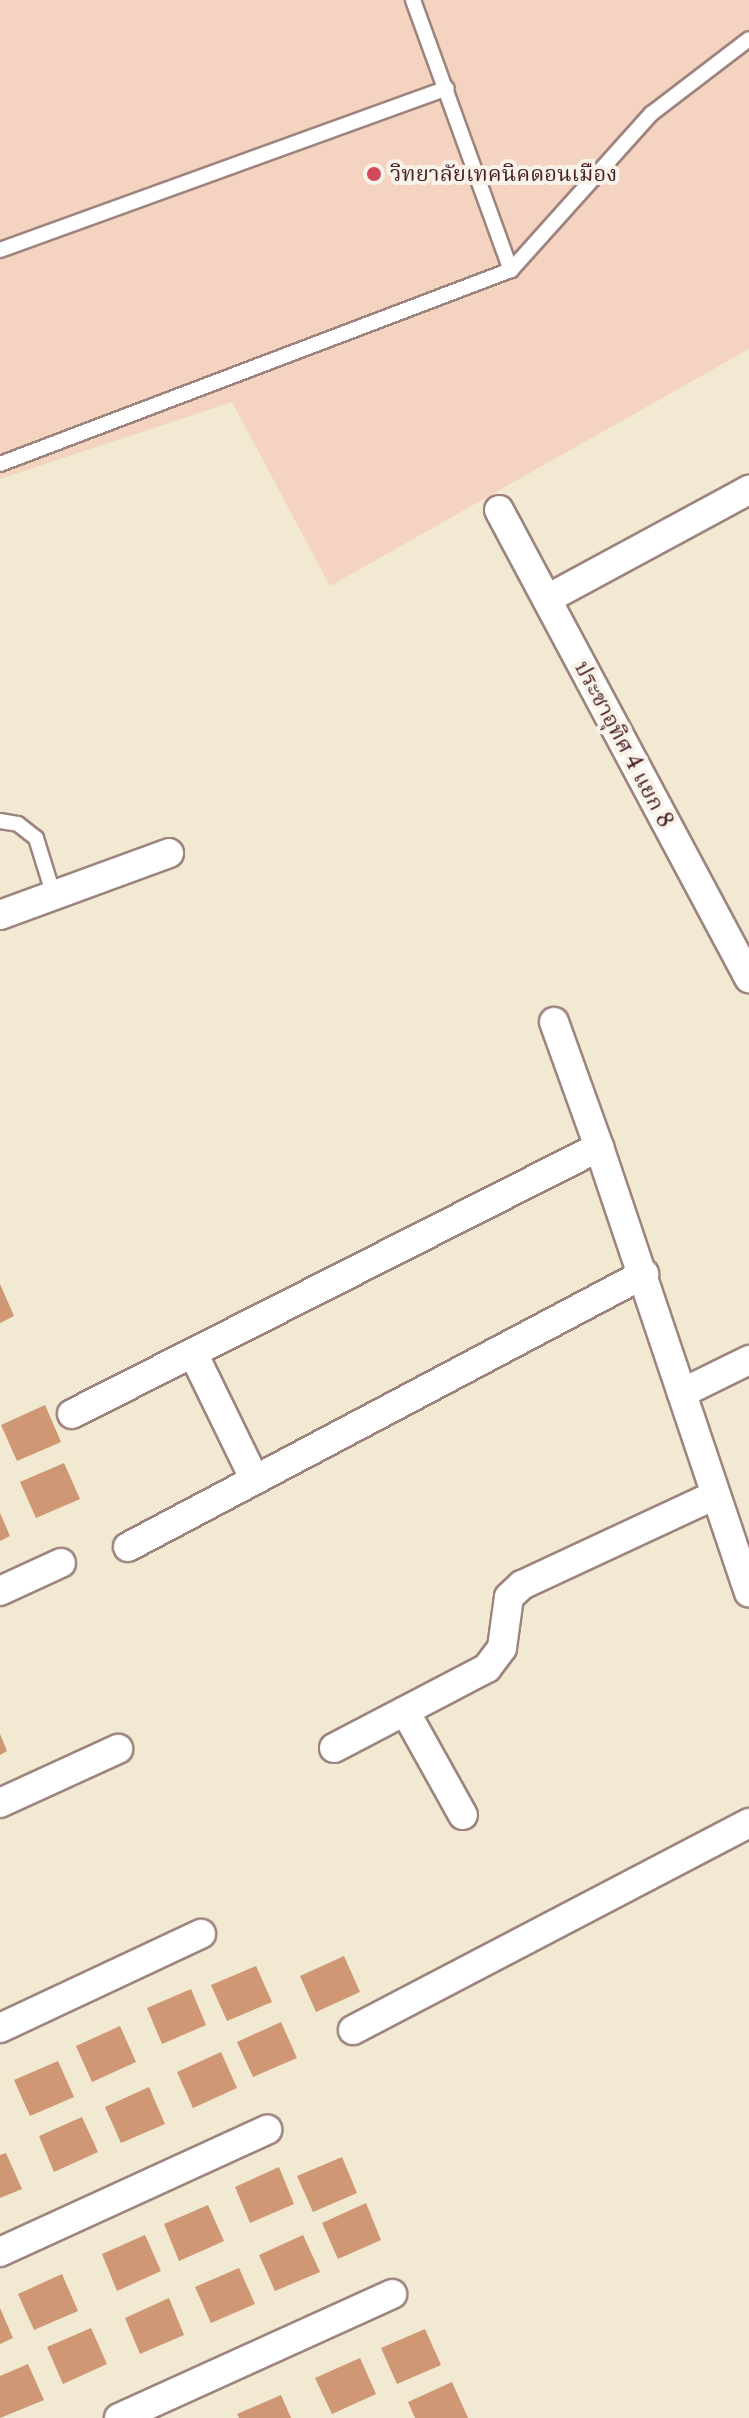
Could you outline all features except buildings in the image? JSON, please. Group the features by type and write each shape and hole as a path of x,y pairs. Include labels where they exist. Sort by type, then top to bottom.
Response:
{"street":[{"path":"547,599 749,490"},
{"name":"ประชาอุทิศ 4 แยก 8","path":"499,510 749,978"},
{"path":"0,915 169,853"},
{"path":"554,1022 644,1274 715,1495 742,1549 749,1592"},
{"path":"72,1414 599,1147"},
{"path":"128,1547 644,1274"},
{"path":"193,1353 255,1480"},
{"path":"682,1393 749,1360"},
{"path":"334,1748 487,1668 502,1648 509,1597 522,1585 715,1495"},
{"path":"0,1591 61,1563"},
{"path":"405,1711 463,1815"},
{"path":"0,1803 118,1749"},
{"path":"353,2030 749,1823"},
{"path":"0,2028 201,1934"},
{"path":"0,2252 267,2130"},
{"path":"119,2418 392,2294"}],"lane":[{"path":"413,0 511,270"},
{"path":"0,464 511,270 651,114 749,39"},
{"path":"0,250 447,88"},
{"path":"0,821 18,824 36,838 54,896"}],"shaded area":[{"name":"วิทยาลัยเทคนิคดอนเมือง","path":"0,0 749,0 749,349 330,586 232,402 0,479"}],"place":[{"name":"วิทยาลัยเทคนิคดอนเมือง","path":"374,174"}]}
